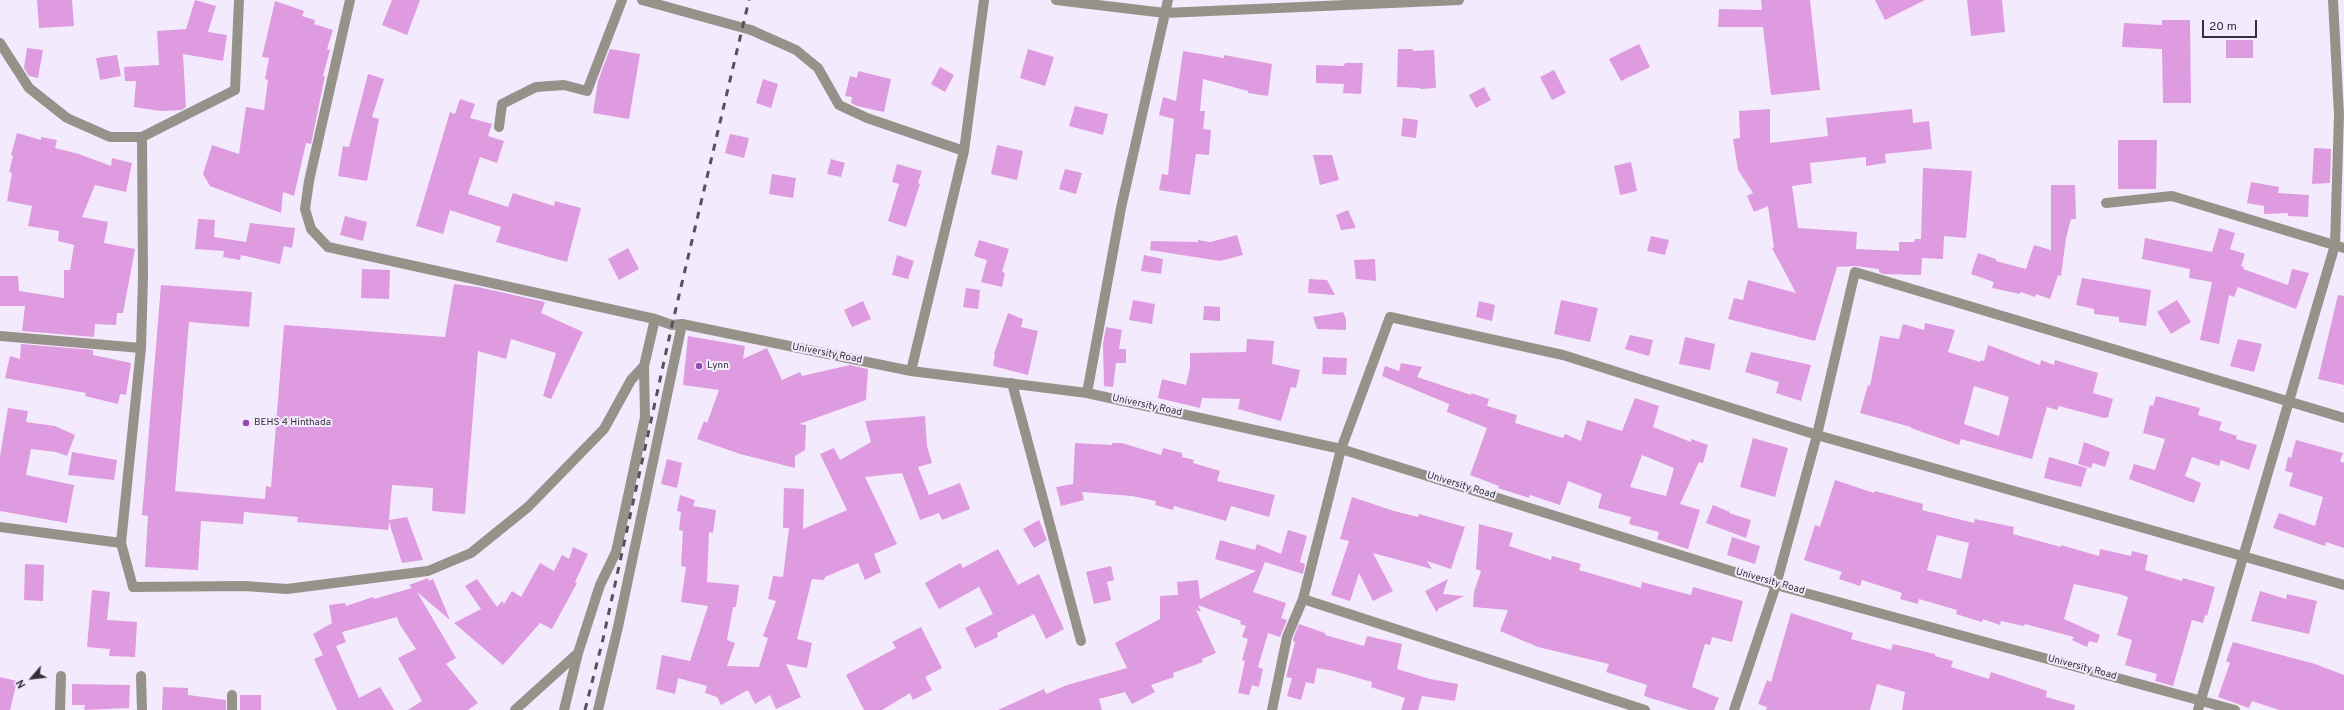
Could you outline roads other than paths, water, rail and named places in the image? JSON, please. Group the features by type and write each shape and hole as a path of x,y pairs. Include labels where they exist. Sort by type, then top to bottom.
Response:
{"street":[{"path":"0,43 29,88 67,118 110,137 142,137 235,90 240,0"},
{"name":"University Road","path":"350,0 309,181 305,209 312,229 328,247 677,325 911,371 1087,393 1341,449 1776,584 2236,710"},
{"path":"499,127 502,104 536,87 564,85 587,91 622,0"},
{"path":"642,0 751,30 796,50 818,68 839,105 867,118 964,151"},
{"path":"911,371 964,151 984,0"},
{"path":"1056,0 1165,13 1459,0"},
{"path":"1087,393 1121,208 1168,0"},
{"path":"2198,710 2290,402 2340,246 2339,115 2333,0"},
{"path":"142,137 143,277 141,348 120,543 133,587 244,586 287,588 428,571 470,553 528,507 604,429 631,380 644,366"},
{"path":"2106,203 2172,196 2340,246"},
{"path":"1734,710 1776,584 1816,435 1856,272 2344,418"},
{"path":"1272,710 1287,637 1303,599 1341,449 1390,317 1563,355 1816,435 2244,555 2344,586"},
{"path":"564,710 578,654 600,585 616,552 645,417 644,366 655,319"},
{"path":"598,710 618,627 677,325"},
{"path":"0,336 141,348"},
{"path":"1012,383 1081,642"},
{"path":"0,527 120,543"},
{"path":"1303,599 1645,710"},
{"path":"516,710 578,654"},
{"path":"60,710 61,676"},
{"path":"141,676 142,710"},
{"path":"232,695 232,710"}],"railway":[{"path":"585,710 603,639 672,325 749,0"}],"place":[{"name":"Lynn","path":"699,366"},
{"name":"BEHS 4 Hinthada","path":"246,423"}]}
